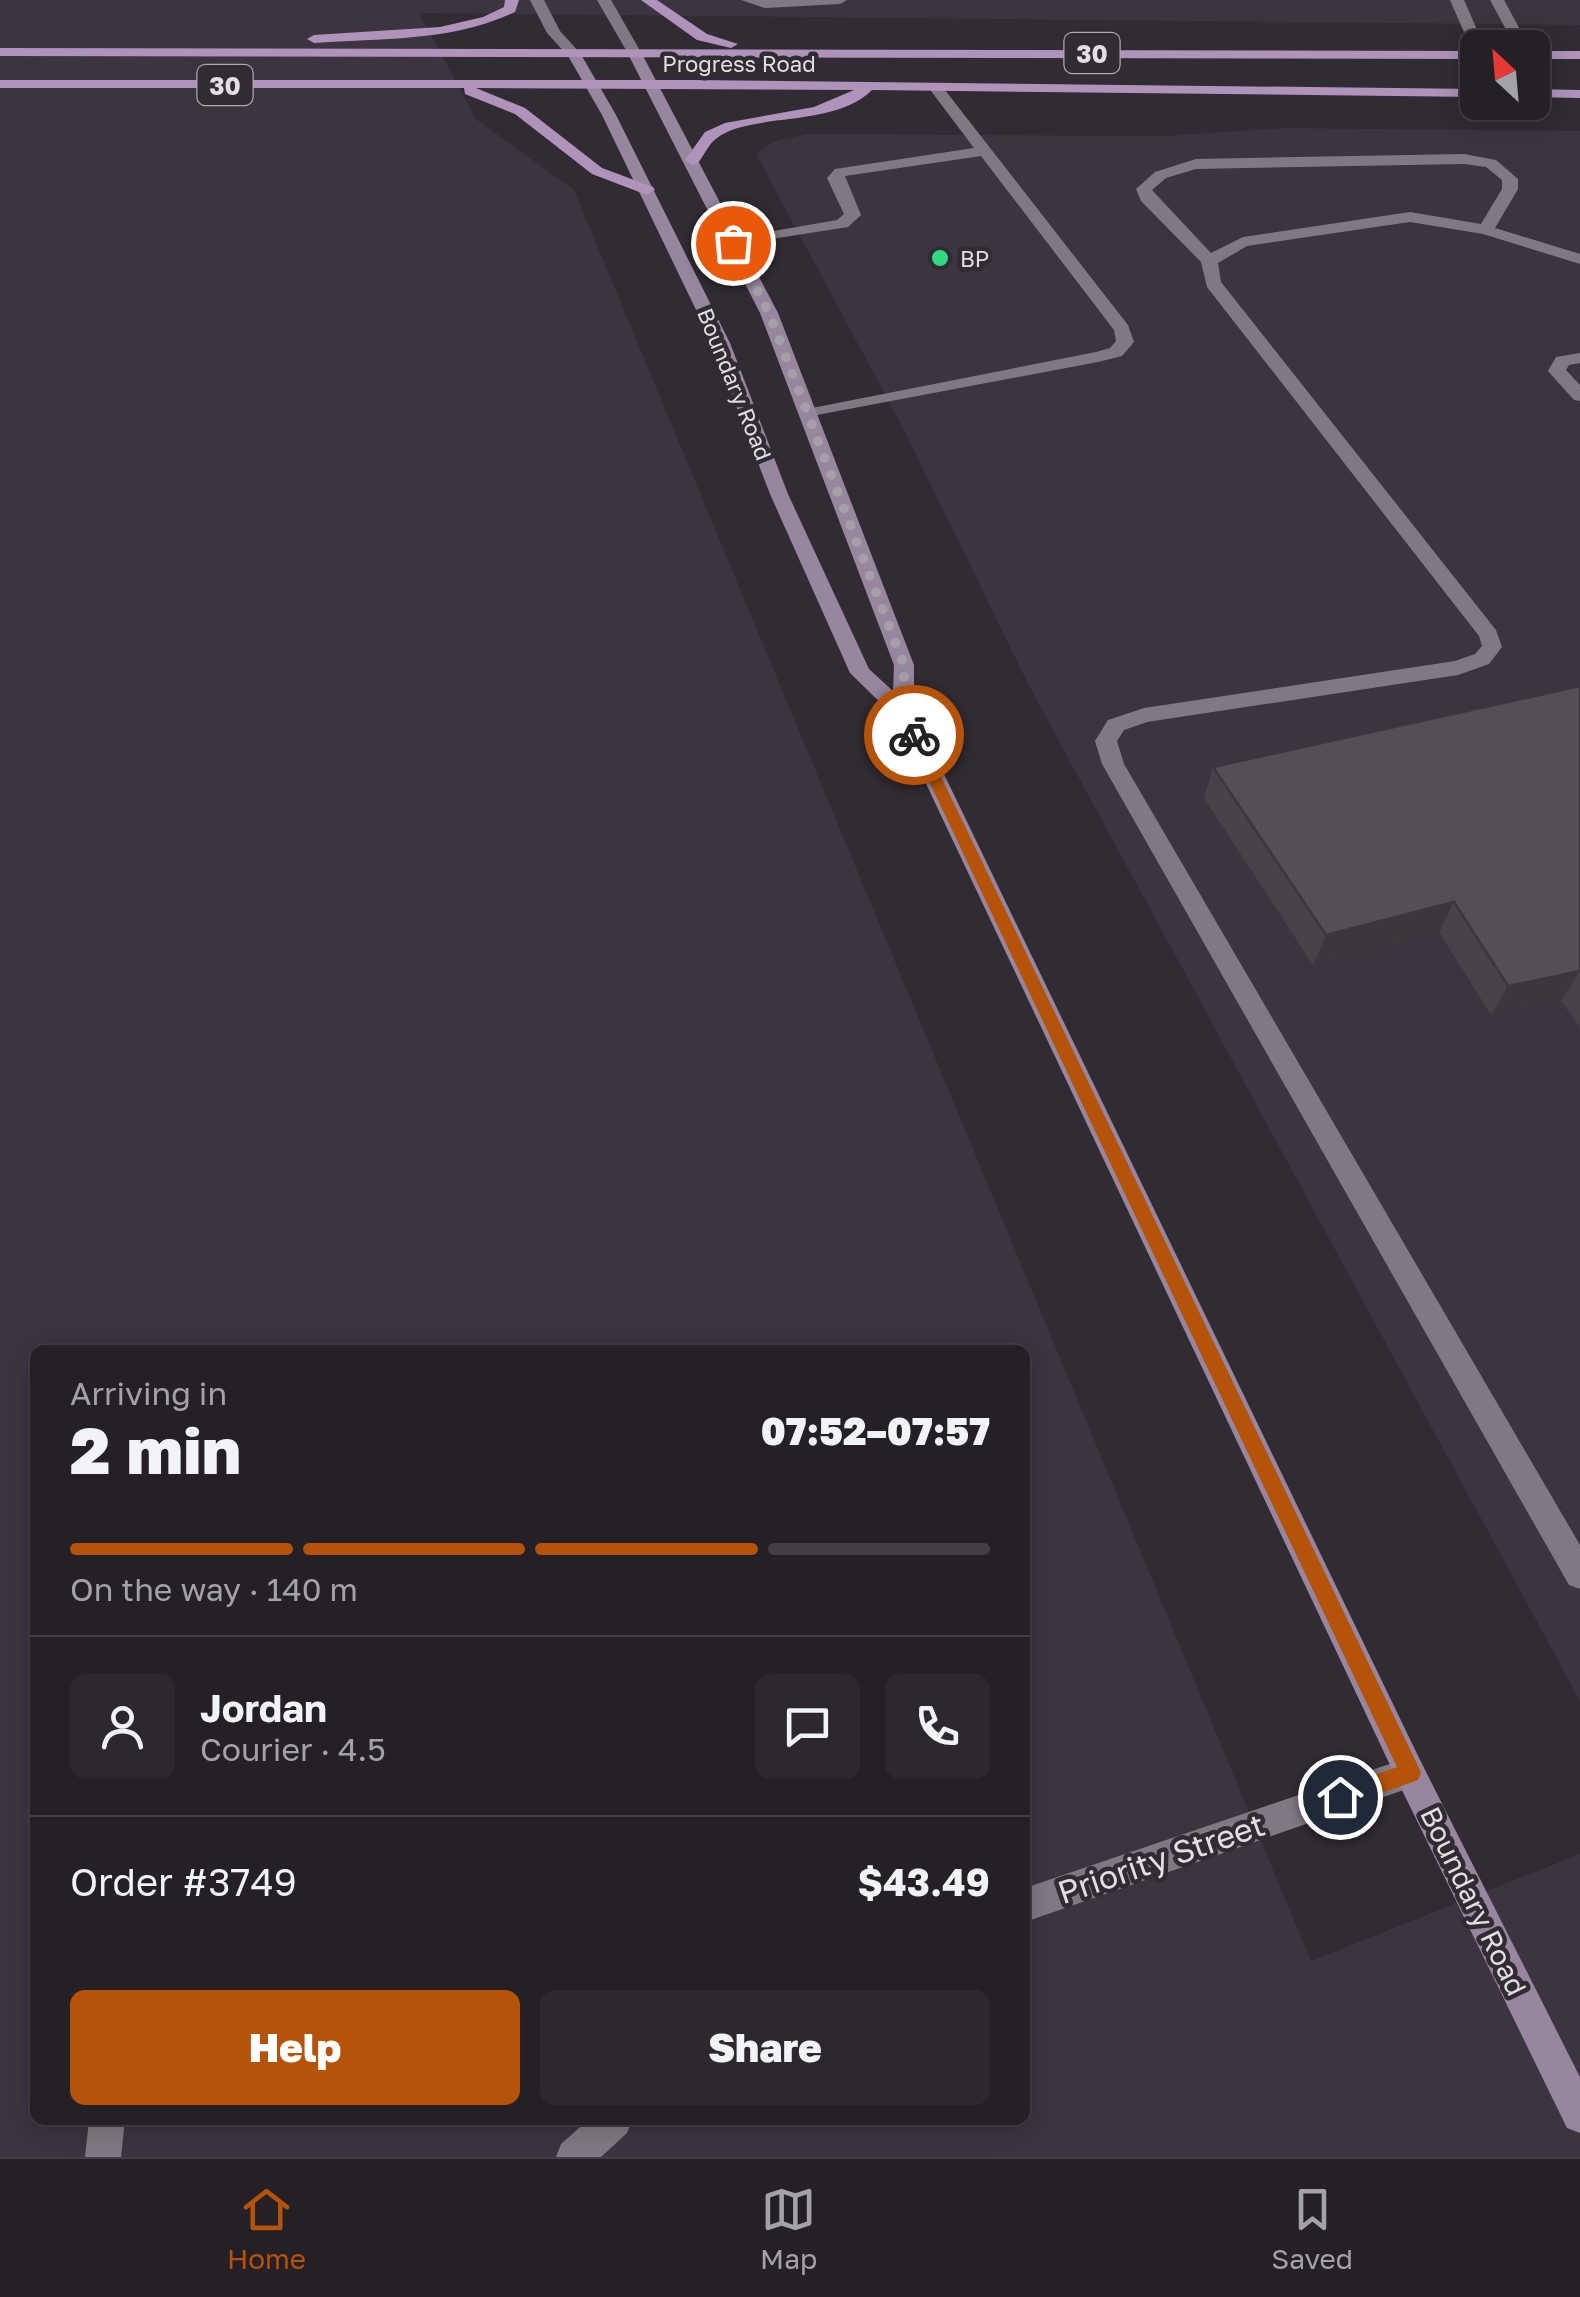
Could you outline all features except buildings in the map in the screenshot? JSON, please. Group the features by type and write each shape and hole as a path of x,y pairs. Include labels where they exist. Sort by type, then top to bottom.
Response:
{"main road":[{"path":"200,52 348,35 435,32 494,18 510,9 512,0"},
{"path":"648,0 702,36 762,52"},
{"name":"Progress Road","path":"0,52 1460,51"},
{"name":"Boundary Road","path":"574,54 647,190 721,342 778,494 860,673 904,712 1410,1773 1580,2115"},
{"name":"Boundary Road","path":"635,54 769,313 904,665 904,712"},
{"path":"1550,55 1580,56"},
{"name":"Progress Road","path":"0,84 1460,93"},
{"path":"449,86 520,111 597,171 647,190"},
{"path":"693,160 710,135 730,126 818,111 874,87"},
{"path":"1550,93 1580,94"}],"street":[{"name":"Boundary Road","path":"537,0 554,33 574,54"},
{"name":"Boundary Road","path":"604,0 635,54"},
{"path":"748,0 766,4 840,0"},
{"path":"1457,0 1469,30"},
{"path":"1497,0 1513,30"},
{"path":"807,414 1098,357 1116,352 1125,342 1122,329 936,88"},
{"path":"733,243 842,224 853,215 834,178 840,172 983,150"},
{"path":"1486,230 1510,190 1510,179 1490,162 1464,158 1196,164 1168,171 1144,189 1148,198 1209,261 1213,283 1488,635 1492,648 1482,659 1458,668 1144,714 1116,725 1106,742 1580,1574"},
{"path":"1209,261 1242,242 1378,221 1443,220 1580,259"},
{"path":"1580,358 1562,361 1557,371 1580,396"},
{"name":"Priority Street","path":"1030,1902 1410,1773"},
{"path":"103,2157 106,2125"},
{"path":"574,2157 609,2125"}],"shaded area":[{"path":"0,0 1580,0 1580,25 419,13 476,119 574,190 1311,1961 1580,1854 1580,2157 0,2157"},
{"path":"1283,128 1580,131 1580,1701 1029,686 903,428 756,154 773,142 806,134 1166,136"}],"way so far":[{"path":"733,243 769,313 904,665 904,712 914,735"}],"place":[{"name":"BP","path":"940,258"}],"route":[{"path":"914,735 1410,1773 1340,1797"}]}
